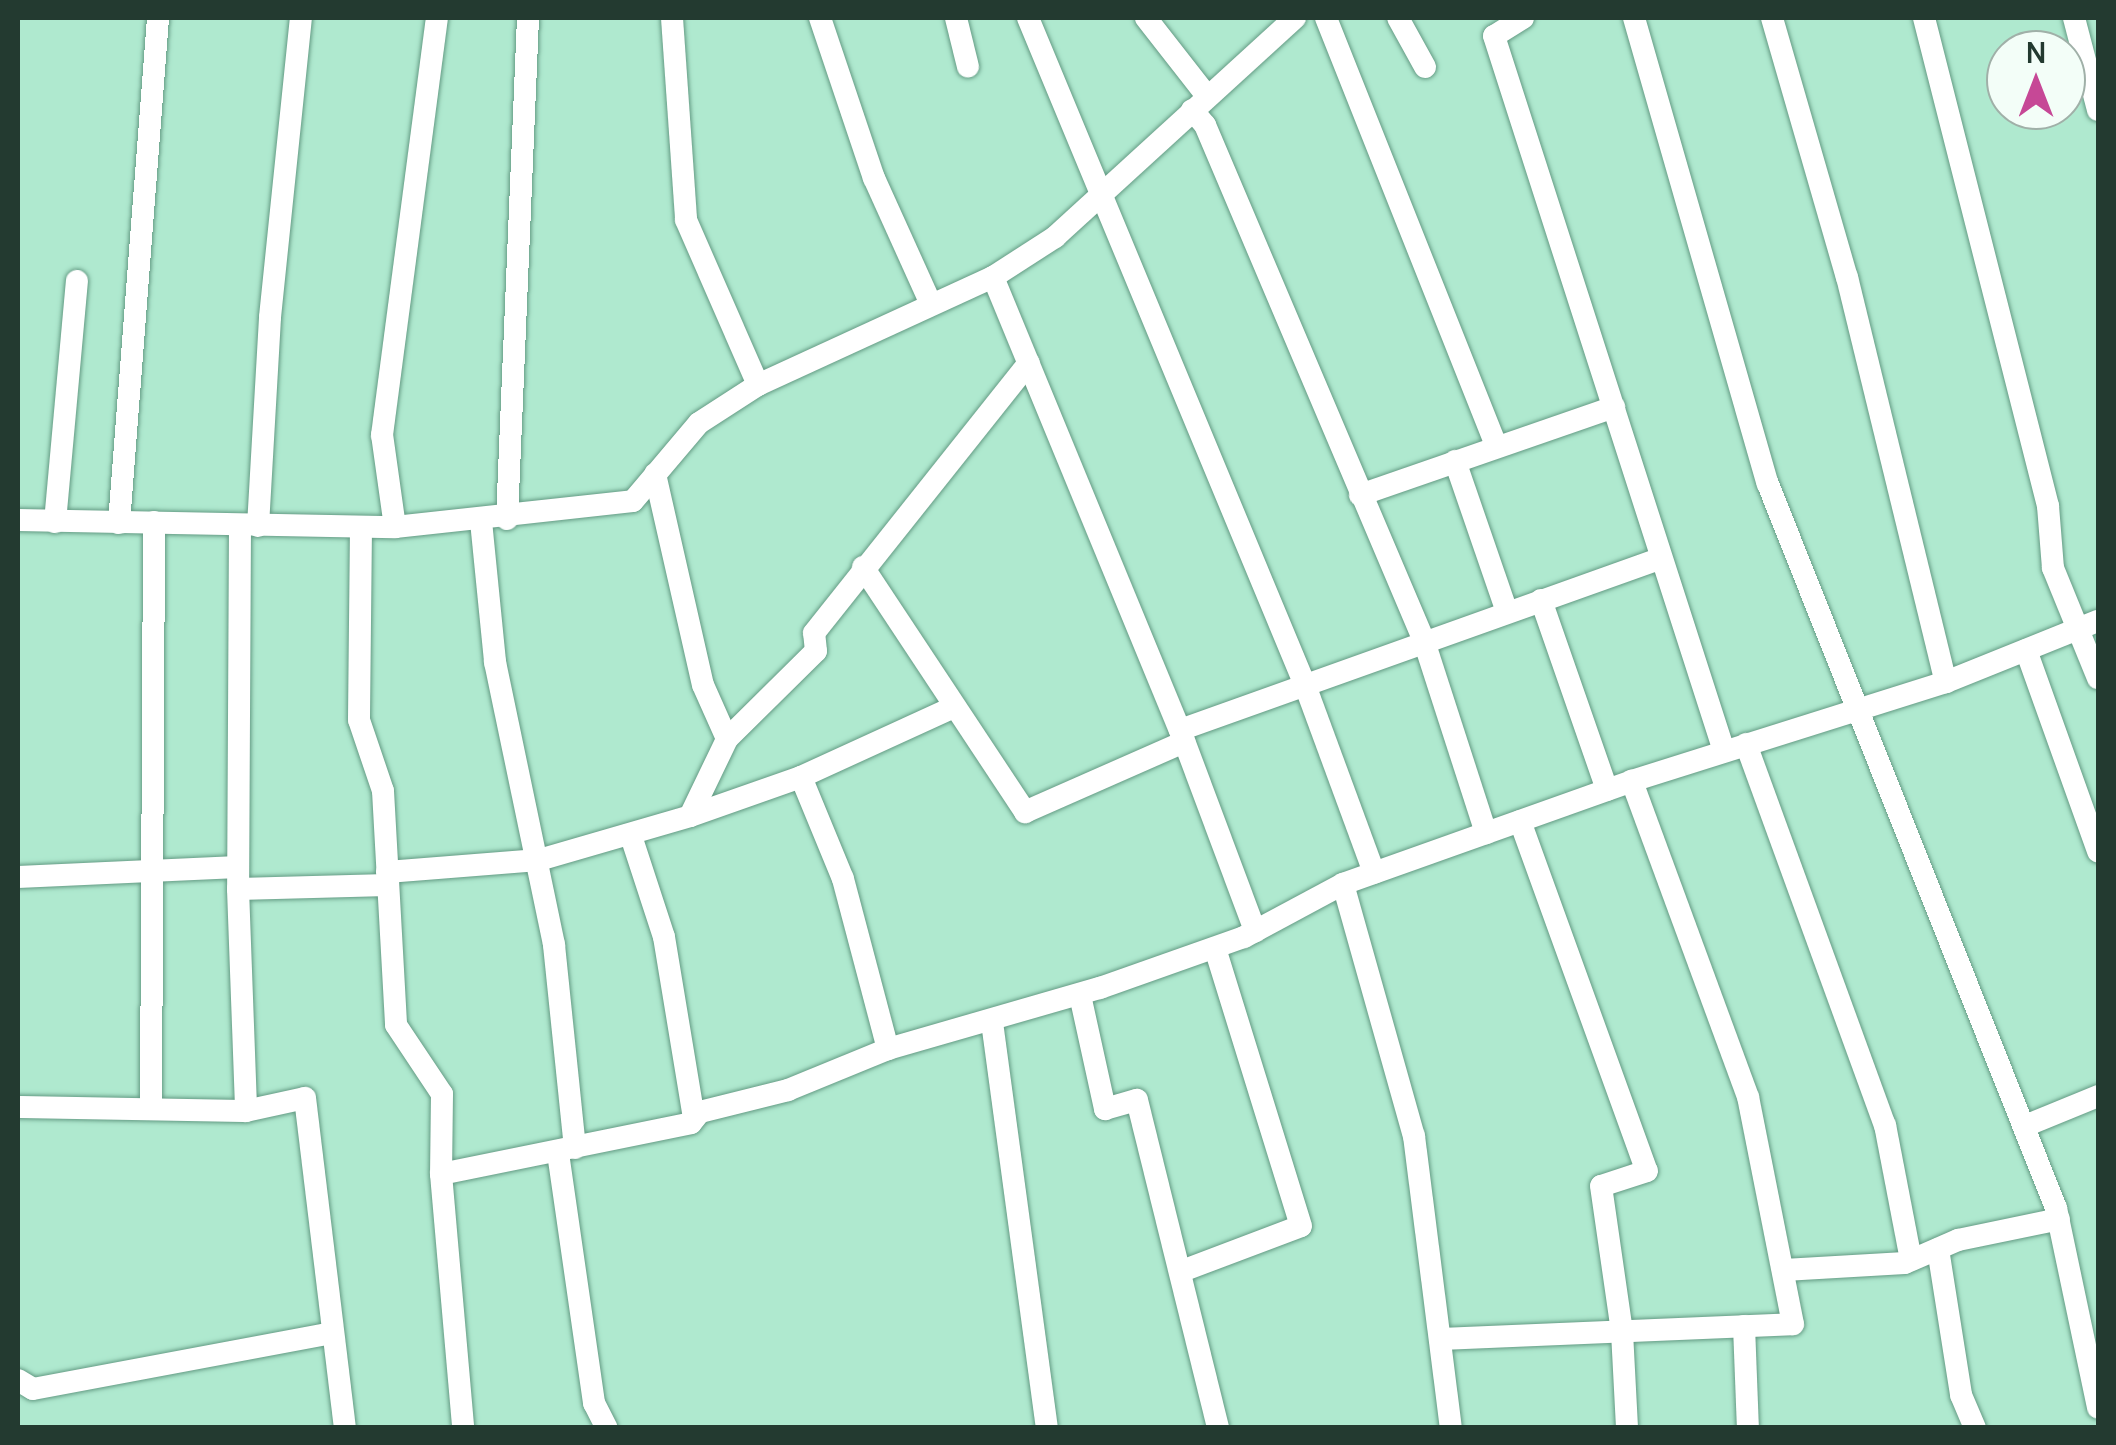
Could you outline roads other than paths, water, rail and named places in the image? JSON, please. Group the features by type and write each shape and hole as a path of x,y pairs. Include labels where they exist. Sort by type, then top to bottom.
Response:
{"street":[{"path":"120,524 158,18"},
{"path":"246,1110 238,878 249,526 301,18"},
{"path":"395,527 382,435 436,18"},
{"path":"508,519 528,18"},
{"path":"672,18 686,220 758,386"},
{"path":"820,18 874,178 931,304"},
{"path":"956,18 968,67"},
{"path":"1028,18 1305,684 1374,873"},
{"path":"1146,18 1199,103 1424,641 1486,833"},
{"path":"1326,18 1496,445"},
{"path":"1398,18 1425,67"},
{"path":"1524,18 1494,36 1614,407 1658,558 1885,1125 1912,1260"},
{"path":"1634,18 1768,484 2059,1218 2098,1408"},
{"path":"1772,18 1846,276 1946,682"},
{"path":"1924,18 2048,506 2053,568 2088,626 2098,678"},
{"path":"2074,18 2098,110"},
{"path":"18,520 395,527 508,519 632,502 699,423 758,386 993,276 1104,198 1284,21"},
{"path":"993,276 1182,736 1255,931"},
{"path":"55,522 77,281"},
{"path":"690,816 693,798 727,739 816,651 814,633 863,566 1030,362"},
{"path":"1360,495 1614,407"},
{"path":"1454,460 1507,612"},
{"path":"655,474 703,686 727,739"},
{"path":"481,521 495,662 539,860 584,1350 594,1403 607,1428"},
{"path":"151,1104 149,871 154,522"},
{"path":"361,527 359,720 384,790 396,1025 442,1094 441,1174 463,1428"},
{"path":"863,566 1026,812 1182,736 1305,684 1658,558"},
{"path":"1541,600 1607,790"},
{"path":"441,1174 567,1151 694,1119 888,1049 1080,994 1215,948 1343,884 1632,781 1946,682 2088,626"},
{"path":"2026,650 2098,852"},
{"path":"18,877 149,871 238,878 388,878 539,860 631,836 801,777 954,707"},
{"path":"801,777 843,879 888,1049"},
{"path":"1440,1339 1792,1324 1748,1097 1632,781"},
{"path":"1520,820 1646,1172 1602,1186 1622,1332 1627,1428"},
{"path":"631,836 664,937 694,1119"},
{"path":"1343,884 1414,1136 1451,1428"},
{"path":"1182,1271 1301,1226 1215,948"},
{"path":"1080,994 1105,1109 1138,1100 1218,1428"},
{"path":"992,1022 1047,1428"},
{"path":"2025,1126 2098,1096"},
{"path":"18,1107 151,1104 246,1110 305,1098 345,1428"},
{"path":"1784,1270 1912,1260 2059,1218"},
{"path":"1938,1250 1961,1395 1976,1428"},
{"path":"1744,1326 1748,1428"},
{"path":"18,1380 33,1389 331,1333"}]}
